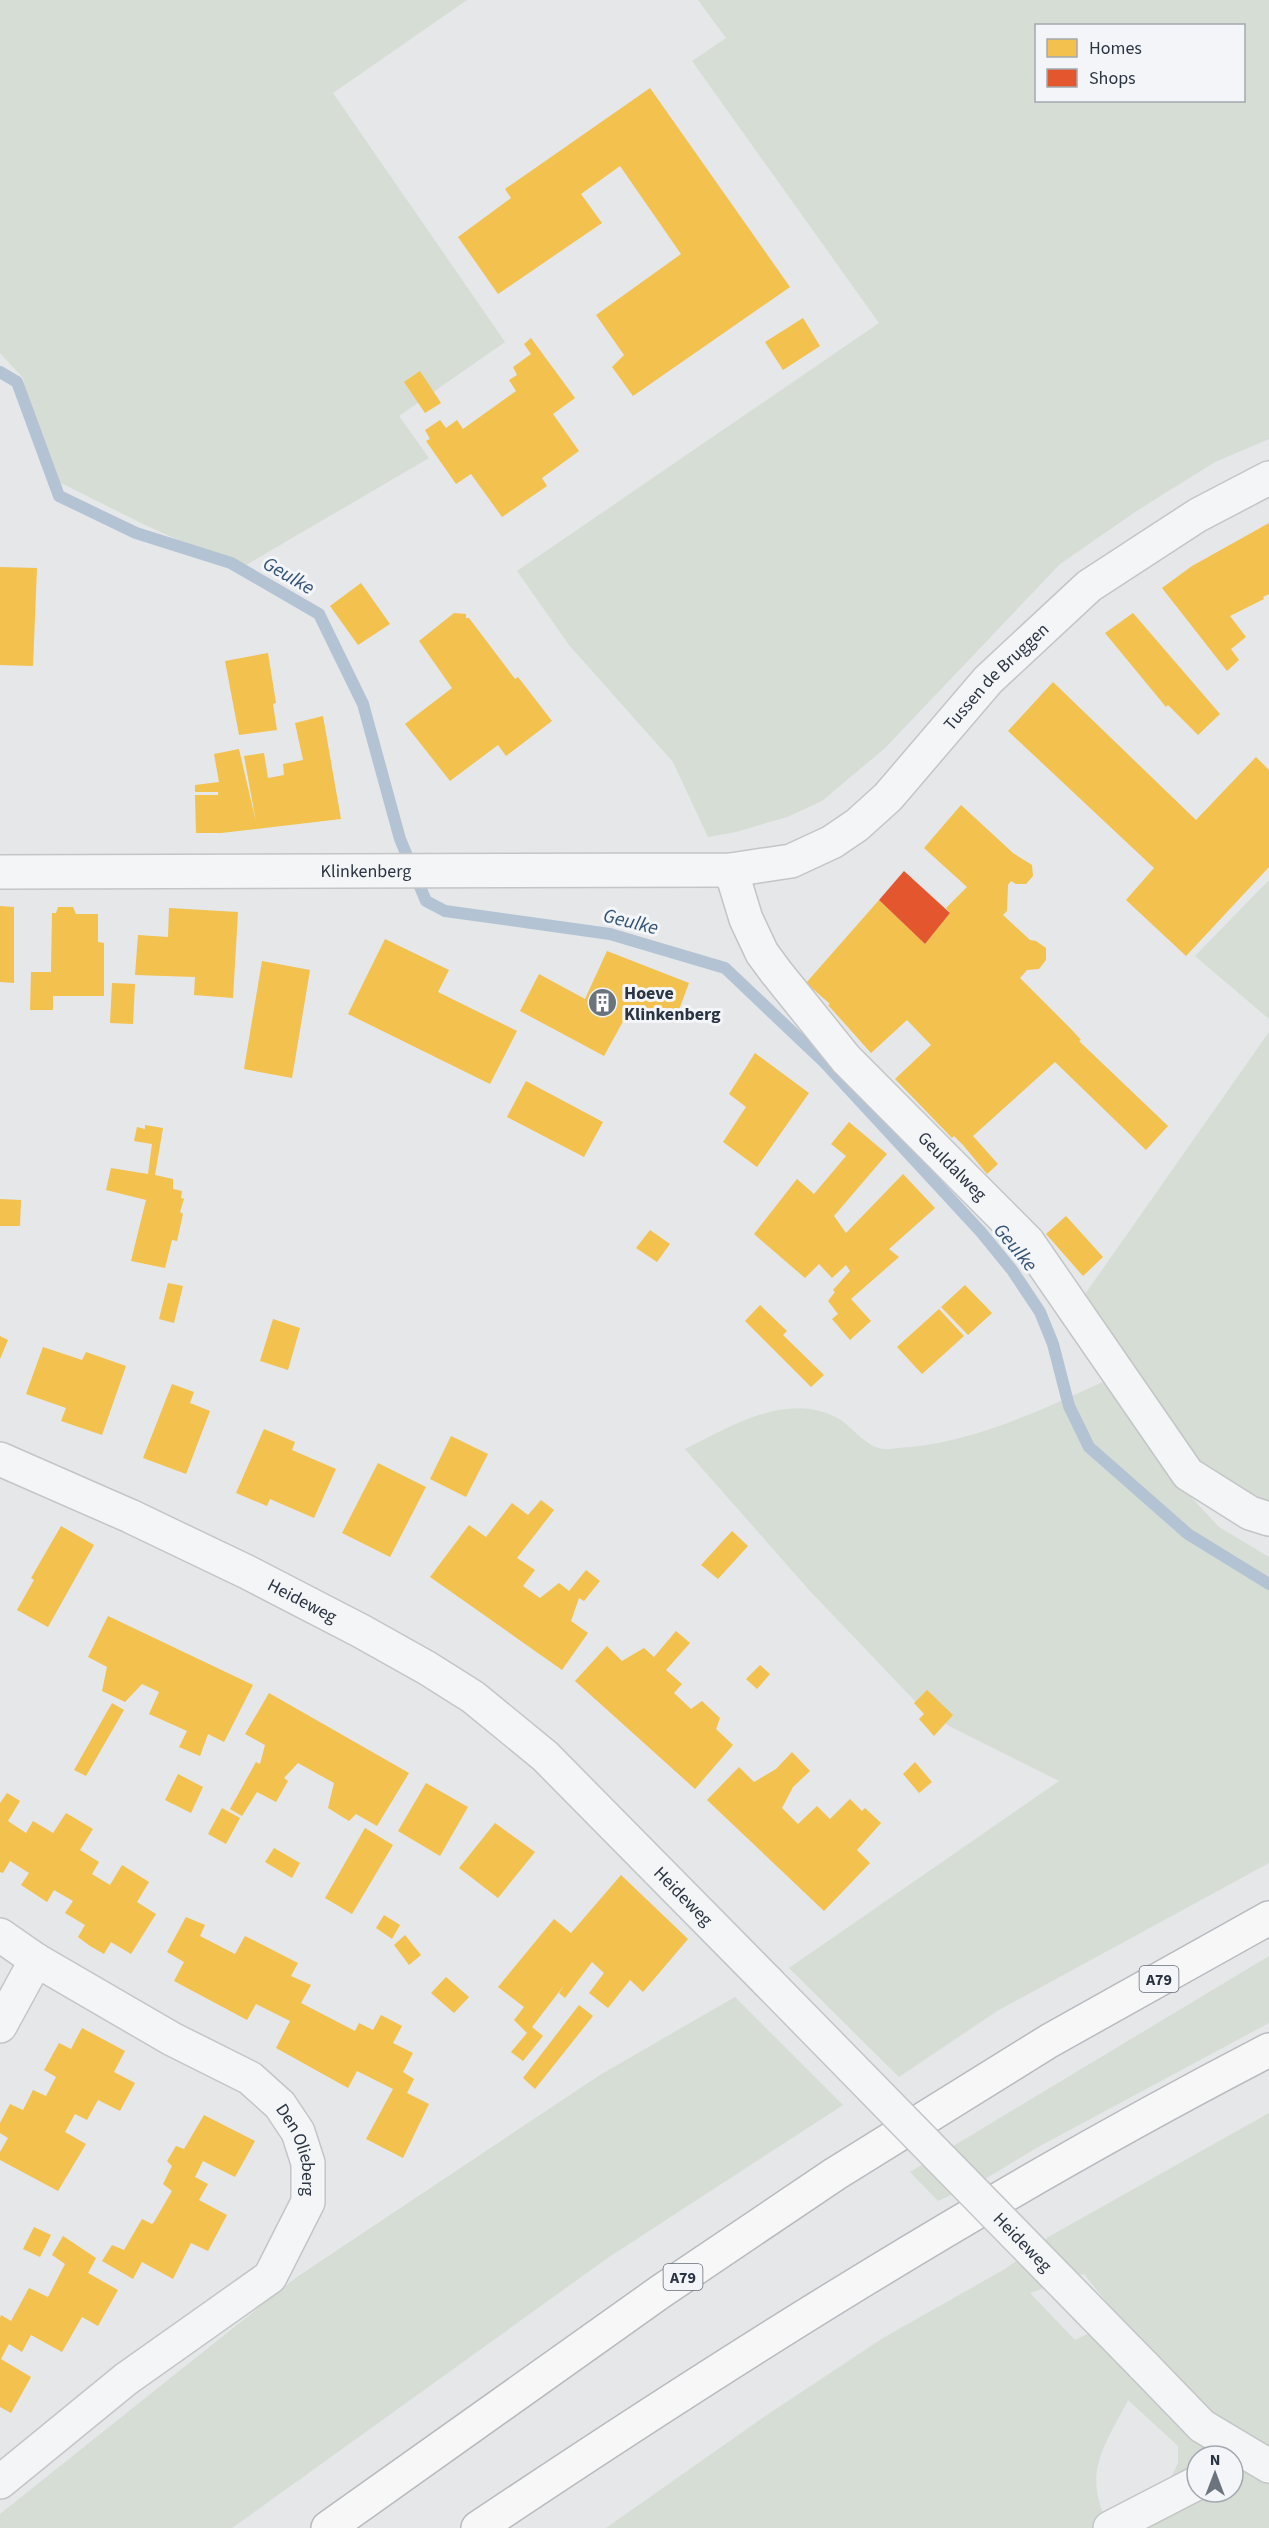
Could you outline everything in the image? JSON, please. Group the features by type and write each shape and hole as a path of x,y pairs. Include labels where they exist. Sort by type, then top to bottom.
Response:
{"highway":[{"name":"A79","path":"328,2528 660,2292 835,2174 1048,2041 1269,1918"},
{"path":"478,2528 838,2294 1067,2158 1269,2050"}],"street":[{"name":"Tussen de Bruggen","path":"731,870 791,861 817,850 857,825 888,797 988,680 1089,586 1198,514 1269,478"},
{"name":"Klinkenberg","path":"0,872 731,870"},
{"name":"Geuldalweg","path":"731,870 746,919 762,953 776,972 846,1059 1028,1242 1188,1474 1250,1513 1269,1519"},
{"name":"Heideweg","path":"0,1459 130,1516 247,1572 361,1631 473,1697 545,1756 1203,2426 1256,2459"},
{"name":"Den Olieberg","path":"0,1935 36,1960 172,2039 250,2078 280,2105 298,2132 308,2163 308,2202 270,2277 126,2379 0,2482"},
{"path":"0,2026 36,1960"},
{"path":"1110,2528 1185,2488"}],"shaded area":[{"path":"0,0 467,0 333,93 505,342 399,416 429,458 234,572 215,557 53,479 41,465 23,378 0,353"},
{"path":"698,0 1269,0 1269,439 1215,462 1138,510 1060,564 885,748 822,801 787,817 736,832 708,837 673,762 569,645 517,571 879,323 692,61 726,38"},
{"path":"1269,880 1269,1019 1195,956"},
{"path":"1269,1032 1269,1520 1217,1482 1182,1440 1121,1348 1083,1297"},
{"path":"1105,1381 1164,1468 1219,1527 1269,1557 1269,1863 997,2011 899,2077 789,1968 1059,1781 949,1726 914,1700 810,1591 685,1449 740,1422 780,1410 800,1408 820,1411 839,1419 877,1448 890,1449 937,1443 962,1438 1011,1422"},
{"path":"1269,1956 1269,2023 1038,2147 985,2179 938,2201 910,2172"},
{"path":"735,1997 843,2105 609,2257 232,2528 0,2528 0,2514 297,2277 600,2075"},
{"path":"1269,2113 1269,2528 606,2528 761,2419 883,2338 1005,2269 1050,2236","holes":["1084,2274 1119,2318 1075,2340 1030,2293","1128,2400 1178,2446 1178,2463 1171,2477 1105,2517 1096,2485 1097,2470 1106,2443"]}],"building: Homes":[{"path":"650,88 790,287 633,396 612,367 624,355 596,315 681,254 620,166 581,194 602,223 498,294 458,237 511,198 505,189"},
{"path":"803,318 820,346 783,370 765,342"},
{"path":"531,338 575,398 553,414 579,451 542,478 547,486 502,517 471,474 456,484 426,441 430,439 425,430 440,420 446,428 457,420 463,429 516,391 509,380 517,375 513,367 531,354 524,344"},
{"path":"420,371 441,403 425,413 404,382"},
{"path":"1269,523 1269,594 1263,597 1264,599 1230,616 1246,637 1231,649 1239,660 1227,671 1162,588 1192,566"},
{"path":"0,567 37,568 33,666 0,665"},
{"path":"361,583 390,624 358,645 330,606"},
{"path":"454,613 466,614 466,618 469,618 515,679 518,677 552,721 506,756 498,745 450,781 405,724 452,688 419,641"},
{"path":"1133,613 1220,714 1198,735 1168,705 1166,707 1105,633"},
{"path":"268,653 276,703 273,704 277,730 239,735 225,661"},
{"path":"1053,682 1196,820 1256,757 1269,770 1269,867 1186,956 1126,900 1154,868 1008,731"},
{"path":"323,716 341,819 221,833 196,833 195,795 218,795 218,792 195,792 195,785 219,782 214,754 239,749 256,822 244,756 264,753 268,778 284,775 283,764 303,760 295,723"},
{"path":"961,805 1013,853 1032,865 1033,876 1026,884 1016,884 1011,881 1008,885 1007,911 1003,915 1030,940 1046,948 1046,960 1039,969 1027,970 1020,978 1071,1029 1081,1040 1079,1041 1168,1126 1146,1150 1055,1062 973,1136 998,1164 987,1174 963,1145 954,1136 952,1138 895,1079 931,1045 907,1020 871,1053 828,1005 830,1004 806,983 879,900 925,944 950,913 946,908 967,887 924,848"},
{"path":"0,906 14,907 14,983 0,982"},
{"path":"58,907 73,907 76,914 98,914 98,942 104,943 104,996 53,996 53,1010 30,1010 31,972 51,972 52,913 56,913"},
{"path":"169,908 238,912 233,998 194,995 195,977 135,975 138,935 168,937"},
{"path":"385,939 449,970 438,992 517,1031 490,1084 348,1014"},
{"name":"Hoeve Klinkenberg","path":"607,951 689,983 674,1023 631,1007 604,1056 520,1011 539,974 585,999"},
{"path":"262,961 310,970 292,1078 244,1069"},
{"path":"112,983 135,984 133,1024 110,1023"},
{"path":"755,1053 809,1093 757,1167 723,1142 746,1107 729,1094"},
{"path":"526,1081 603,1122 584,1157 507,1117"},
{"path":"849,1122 887,1154 834,1216 846,1233 903,1174 935,1208 889,1249 899,1257 851,1299 871,1321 850,1340 832,1319 838,1314 828,1301 835,1292 833,1290 850,1271 846,1265 832,1278 819,1264 805,1278 754,1234 797,1179 814,1194 846,1156 831,1144"},
{"path":"145,1125 163,1128 155,1175 173,1179 173,1189 182,1191 181,1198 184,1199 180,1212 183,1214 177,1241 172,1240 165,1268 131,1261 146,1200 106,1190 111,1168 148,1174 152,1144 134,1141 137,1127 145,1129"},
{"path":"0,1199 21,1200 20,1226 0,1226"},
{"path":"1066,1216 1103,1257 1083,1276 1046,1234"},
{"path":"650,1230 670,1244 657,1262 636,1248"},
{"path":"168,1283 183,1286 174,1323 159,1319"},
{"path":"965,1285 992,1313 968,1335 941,1307"},
{"path":"760,1305 787,1331 783,1335 824,1375 811,1387 745,1321"},
{"path":"939,1309 964,1336 922,1374 897,1347"},
{"path":"273,1319 300,1328 288,1370 260,1361"},
{"path":"0,1336 8,1340 0,1359"},
{"path":"43,1347 82,1360 86,1352 126,1366 102,1435 61,1421 66,1408 26,1394"},
{"path":"172,1384 194,1392 190,1403 210,1411 186,1474 143,1458"},
{"path":"264,1429 295,1442 292,1450 336,1469 314,1518 270,1499 267,1506 236,1493"},
{"path":"451,1436 488,1454 466,1497 430,1479"},
{"path":"378,1463 426,1487 390,1557 342,1533"},
{"path":"541,1500 554,1510 517,1558 535,1570 523,1586 540,1598 559,1583 569,1591 586,1570 600,1581 584,1601 579,1598 571,1621 588,1633 562,1670 430,1577 469,1525 486,1537 512,1503 528,1515"},
{"path":"61,1526 94,1545 48,1627 17,1610 34,1580 31,1578"},
{"path":"732,1531 748,1546 718,1579 701,1565"},
{"path":"108,1616 253,1685 224,1742 208,1734 200,1756 179,1747 187,1731 149,1714 159,1692 142,1684 125,1702 102,1691 107,1667 88,1657"},
{"path":"676,1631 690,1643 666,1670 682,1684 674,1693 691,1709 702,1701 720,1718 716,1729 733,1745 695,1789 575,1681 607,1646 622,1661 644,1648 654,1657"},
{"path":"760,1665 770,1674 757,1689 746,1679"},
{"path":"927,1690 953,1715 934,1736 919,1719 924,1714 914,1703"},
{"path":"269,1693 409,1773 377,1826 356,1814 349,1821 328,1808 334,1783 298,1763 284,1778 288,1781 276,1802 257,1792 242,1816 230,1809 256,1762 260,1764 265,1745 245,1734"},
{"path":"112,1703 124,1710 86,1776 74,1770"},
{"path":"792,1752 810,1771 793,1787 782,1808 798,1824 817,1806 830,1819 850,1799 862,1811 865,1808 881,1823 857,1850 870,1863 824,1911 707,1800 739,1767 754,1782 776,1769"},
{"path":"915,1762 932,1782 919,1793 903,1774"},
{"path":"178,1774 203,1787 191,1813 165,1800"},
{"path":"426,1783 468,1807 440,1856 398,1831"},
{"path":"7,1793 20,1801 8,1821 26,1833 33,1821 53,1833 66,1813 93,1829 80,1850 99,1862 92,1874 110,1885 122,1865 149,1882 137,1902 156,1914 131,1954 111,1942 104,1954 90,1946 78,1937 85,1925 65,1913 73,1901 54,1890 47,1902 21,1885 29,1873 10,1861 3,1873 0,1872 0,1803"},
{"path":"222,1808 240,1818 226,1844 208,1834"},
{"path":"495,1823 535,1852 498,1898 459,1868"},
{"path":"365,1828 393,1845 352,1914 325,1898"},
{"path":"274,1848 300,1863 292,1878 265,1862"},
{"path":"621,1875 688,1939 643,1992 630,1980 608,2008 589,1993 604,1973 592,1962 565,1998 559,1993 565,1984 532,2027 543,2036 523,2061 511,2052 527,2033 514,2020 524,2007 498,1987 554,1919 571,1933"},
{"path":"384,1915 400,1925 392,1939 376,1928"},
{"path":"186,1917 205,1925 200,1936 235,1954 245,1936 298,1963 291,1976 311,1985 301,2003 355,2031 359,2023 373,2030 381,2015 402,2026 393,2043 413,2053 403,2072 414,2079 407,2093 429,2104 403,2158 366,2139 393,2089 357,2071 348,2088 276,2048 290,2021 256,2004 247,2020 174,1981 184,1962 167,1952"},
{"path":"405,1935 421,1955 409,1965 394,1945"},
{"path":"446,1977 469,1997 454,2013 431,1993"},
{"path":"579,2005 593,2016 535,2089 523,2078"},
{"path":"82,2028 125,2051 114,2072 135,2083 120,2111 98,2100 87,2120 75,2114 65,2132 86,2144 58,2191 0,2160 0,2152 8,2138 0,2133 0,2123 10,2104 23,2110 33,2090 46,2096 56,2077 44,2070 59,2043 71,2049"},
{"path":"204,2115 255,2141 235,2177 203,2161 195,2177 208,2184 199,2200 227,2215 208,2251 191,2243 173,2279 142,2262 133,2279 102,2261 112,2245 124,2250 142,2219 152,2224 154,2222 172,2191 163,2184 172,2166 167,2161 176,2146 184,2149"},
{"path":"34,2227 51,2235 40,2257 23,2249"},
{"path":"63,2236 96,2258 88,2273 118,2290 98,2326 82,2317 62,2352 31,2335 22,2352 9,2344 1,2359 31,2377 11,2413 0,2407 0,2318 1,2315 11,2321 29,2288 48,2297 65,2264 52,2255"}],"building: Shops":[{"path":"904,871 950,913 925,944 879,900"}],"waterway":[{"name":"Geulke","path":"0,372 17,382 59,496 136,533 231,563 319,614 363,704 400,839 426,901 445,911 610,934 725,968 824,1062 981,1232 1012,1270 1040,1312 1053,1344 1069,1406 1089,1447 1188,1534 1269,1584"}],"place":[{"name":"Hoeve Klinkenberg","path":"603,1003"}]}
